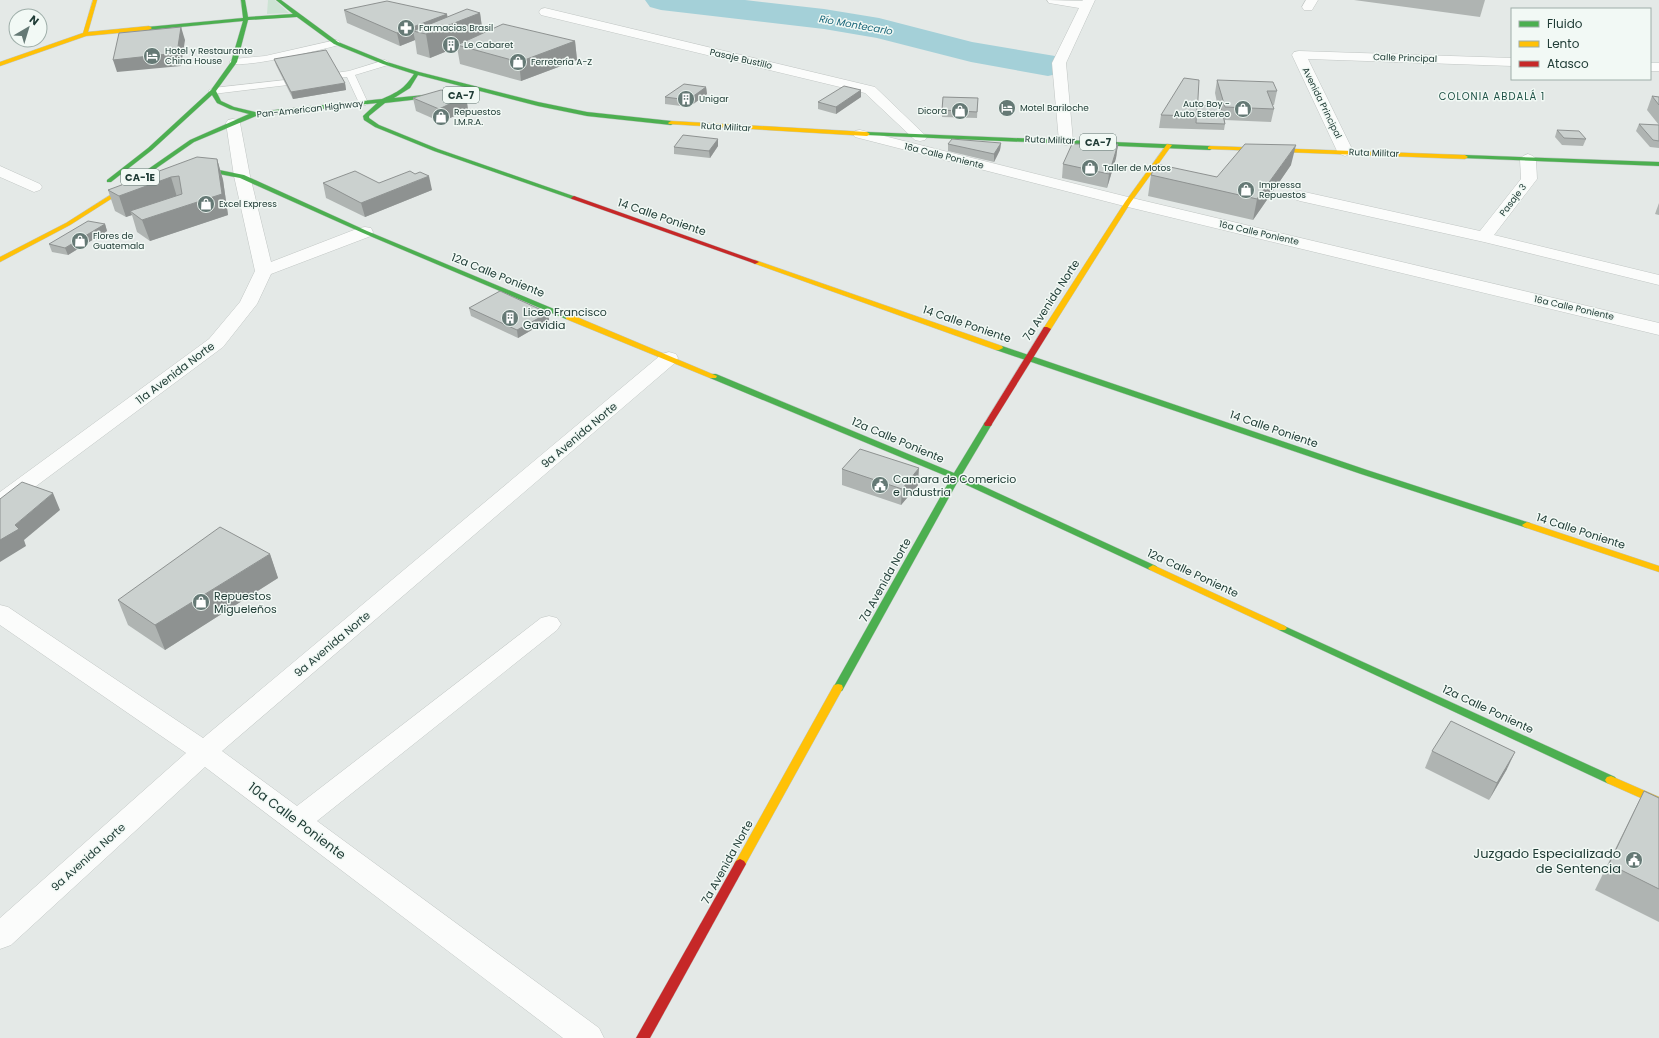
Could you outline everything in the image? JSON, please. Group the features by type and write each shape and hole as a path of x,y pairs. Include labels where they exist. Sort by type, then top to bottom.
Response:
{"main road":[{"path":"85,34 95,0"},
{"name":"CA-1E","path":"104,184 150,149 213,91 234,62 246,20 243,0"},
{"path":"278,0 336,43 385,63 417,73"},
{"path":"0,64 85,34 297,15"},
{"name":"Ruta Militar","path":"417,73 538,104 587,114 660,122 920,137 1345,151 1659,164"},
{"name":"Pan-American Highway","path":"0,260 68,224 192,141 255,114 383,101 414,83 417,73"},
{"path":"213,91 219,102 232,108 255,114"},
{"name":"CA-7","path":"383,101 455,95"},
{"name":"Ruta Militar","path":"470,96 538,104"},
{"name":"14 Calle Poniente","path":"383,101 366,116 366,119 377,126 436,150 1028,358 1357,470 1659,569"},
{"name":"7a Avenida Norte","path":"643,1038 956,477 1028,358 1128,202 1169,145"},
{"name":"12a Calle Poniente","path":"182,169 209,170 242,176 365,232 956,477 1659,802"},
{"path":"132,182 164,172"}],"street":[{"path":"1053,0 1088,3 1058,63 1066,141"},
{"name":"Pasaje Bustillo","path":"545,12 870,90 920,137"},
{"name":"Calle Principal","path":"1299,55 1511,62"},
{"name":"Avenida Principal","path":"1299,55 1345,151"},
{"path":"233,123 242,176 264,271 365,232"},
{"name":"16a Calle Poniente","path":"860,134 1128,202 1659,329"},
{"name":"Pasaje 3","path":"1484,237 1528,179 1528,159"},
{"path":"0,171 34,187"},
{"path":"1300,196 1484,237 1659,280"},
{"name":"11a Avenida Norte","path":"0,502 216,343 248,304 264,271"},
{"name":"9a Avenida Norte","path":"0,936 204,752 670,358"},
{"name":"10a Calle Poniente","path":"0,613 204,752 588,1038"},
{"path":"298,822 549,624"}],"lane":[{"path":"234,62 266,62 336,43"},
{"path":"338,75 350,74 385,63"},
{"path":"350,74 363,103"},
{"path":"213,91 269,82 285,83"}],"green space":[{"path":"268,0 275,0 289,13 267,14"}],"building":[{"path":"387,1 447,14 397,33 344,10"},
{"path":"467,9 480,13 426,34 413,31"},
{"path":"503,24 575,41 519,62 457,45"},
{"path":"181,27 177,53 113,60 119,33"},
{"path":"326,50 345,83 291,92 274,59"},
{"path":"1184,78 1199,80 1197,116 1161,115"},
{"path":"1217,80 1273,82 1277,91 1267,91 1274,109 1225,107"},
{"path":"684,84 706,87 688,100 665,97"},
{"path":"844,86 861,90 836,107 818,102"},
{"path":"441,90 466,96 439,109 413,98"},
{"path":"1652,96 1659,97 1659,105"},
{"path":"943,97 978,98 977,112 942,110"},
{"path":"1197,105 1221,107 1225,124 1196,123"},
{"path":"1639,124 1659,125 1659,141 1653,140"},
{"path":"1557,130 1579,131 1586,139 1564,138"},
{"path":"683,135 718,139 709,151 674,147"},
{"path":"952,139 1001,143 994,154 948,144"},
{"path":"1072,144 1118,144 1109,174 1063,164"},
{"path":"1245,144 1296,145 1257,199 1151,175 1156,164 1217,177"},
{"path":"197,157 217,159 222,194 142,220 130,211 182,194 179,176 171,177 119,196 108,190"},
{"path":"355,171 379,183 410,171 415,174 420,172 429,176 361,203 323,183"},
{"path":"88,221 105,224 65,248 49,244"},
{"name":"Liceo Francisco Gavidia","path":"500,291 548,313 517,330 469,308"},
{"path":"860,449 919,468 902,489 842,469"},
{"path":"22,482 53,493 15,525 19,529 0,540 0,499"},
{"path":"220,527 270,554 155,625 118,600"},
{"path":"1451,721 1515,752 1497,783 1432,751"},
{"path":"1644,791 1659,798 1659,889 1609,864"}],"waterway":[{"name":"Río Montecarlo","path":"661,0 824,19 879,28 971,52 1048,65"}],"traffic: fast":[{"path":"109,181 150,149 213,91 234,62 246,19 243,0"},
{"path":"123,189 192,141 255,114 383,101 399,94 408,87 417,73 385,63 336,43 278,0"},
{"path":"246,19 297,15"},
{"path":"149,28 246,19"},
{"path":"417,73 538,104 587,114 671,123"},
{"path":"213,91 219,102 232,108 255,114"},
{"path":"383,101 444,95"},
{"path":"383,101 366,116 366,119 377,126 436,150 574,198"},
{"path":"867,134 1210,148"},
{"path":"1465,157 1659,164"},
{"path":"191,170 209,170 242,176 365,232 569,317"},
{"path":"999,348 1364,472 1527,525"},
{"path":"713,376 956,477 1153,568"},
{"path":"838,688 956,477 988,424"},
{"path":"1282,628 1611,780"}],"traffic: slow":[{"path":"85,34 95,0"},
{"path":"0,64 85,34 149,28"},
{"path":"671,123 867,134"},
{"path":"1047,329 1128,202 1169,145"},
{"path":"1210,148 1465,157"},
{"path":"0,260 68,224 123,189"},
{"path":"755,262 999,348"},
{"path":"569,317 713,376"},
{"path":"1527,525 1659,569"},
{"path":"1153,568 1282,628"},
{"path":"740,864 838,688"},
{"path":"1611,780 1659,802"}],"traffic: jam":[{"path":"574,198 755,262"},
{"path":"988,424 1047,329"},
{"path":"643,1038 740,864"}],"place":[{"name":"Farmacias Brasil","path":"406,28"},
{"name":"Le Cabaret","path":"451,45"},
{"name":"Hotel y Restaurante China House","path":"152,56"},
{"name":"Ferretería A-Z","path":"518,62"},
{"name":"Unigar","path":"686,99"},
{"name":"Motel Bariloche","path":"1007,108"},
{"name":"Auto Boy - Auto Estereo","path":"1243,109"},
{"name":"Dicora","path":"960,111"},
{"name":"Repuestos I.M.R.A.","path":"441,117"},
{"name":"Taller de Motos","path":"1090,168"},
{"name":"Impressa Repuestos","path":"1246,190"},
{"name":"Excel Express","path":"206,204"},
{"name":"Flores de Guatemala","path":"80,241"},
{"name":"Liceo Francisco Gavidia","path":"510,318"},
{"name":"Camara de Comericio e Industria","path":"880,485"},
{"name":"Repuestos Migueleños","path":"201,602"},
{"name":"Juzgado Especializado de Sentencia","path":"1634,860"}],"district":[{"name":"COLONIA ABDALÁ 1","path":"1492,96"}]}
